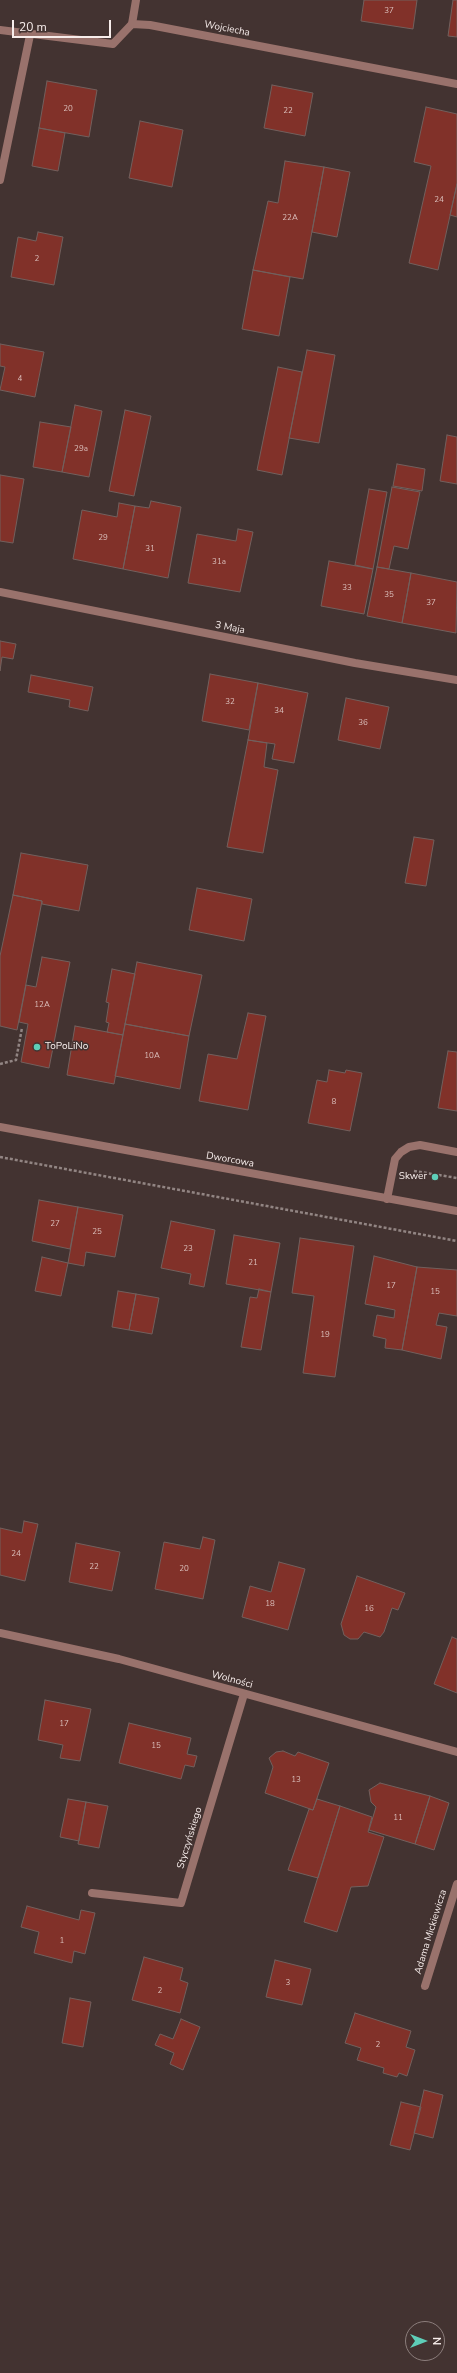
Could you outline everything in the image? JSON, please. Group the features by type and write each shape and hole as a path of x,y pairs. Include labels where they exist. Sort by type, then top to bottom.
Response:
{"street":[{"path":"0,30 30,35 113,44 132,24 136,0"},
{"name":"Wojciecha","path":"132,24 150,25 457,84"},
{"path":"0,180 30,35"},
{"name":"3 Maja","path":"0,592 347,661 457,680"},
{"name":"Dworcowa","path":"0,1127 457,1211"},
{"path":"387,1199 395,1159 409,1147 420,1145 457,1152"},
{"name":"Wolności","path":"0,1632 119,1659 457,1752"},
{"name":"Styczyńskiego","path":"92,1894 181,1903 244,1694"},
{"name":"Adama Mickiewicza","path":"425,1986 457,1884"}],"path":[{"path":"0,1064 16,1060 22,1028"},
{"path":"0,1157 457,1240"},
{"path":"393,1167 457,1178"}],"building":[{"path":"364,0 417,0 413,29 361,21"},
{"path":"453,0 457,0 457,37 448,36"},
{"path":"47,81 97,90 89,137 39,128"},
{"path":"272,85 313,93 305,136 264,128"},
{"path":"426,107 457,114 457,184 438,270 409,263 431,166 414,162"},
{"path":"140,121 183,130 172,187 129,178"},
{"path":"39,128 65,133 58,171 32,166"},
{"path":"285,161 324,167 303,279 253,270 268,201 278,203"},
{"path":"324,167 350,172 337,237 312,232"},
{"path":"457,184 457,217 450,215"},
{"path":"38,232 63,237 54,285 11,277 18,237 36,241"},
{"path":"253,270 290,277 279,336 242,329"},
{"path":"0,344 44,352 35,397 0,390 5,367 0,366"},
{"path":"307,350 335,355 319,443 289,438"},
{"path":"278,367 302,372 282,475 257,470"},
{"path":"75,405 102,411 89,477 62,472"},
{"path":"125,410 151,416 134,496 109,491"},
{"path":"40,422 71,427 62,472 33,467"},
{"path":"447,435 457,437 457,484 440,481"},
{"path":"397,464 425,469 422,491 393,486"},
{"path":"0,475 24,479 13,543 0,541"},
{"path":"392,487 420,492 408,549 394,546 389,569 377,567"},
{"path":"369,489 387,492 373,569 355,565"},
{"path":"151,501 181,507 168,578 123,569 135,506 149,508"},
{"path":"119,503 135,506 123,569 73,559 82,510 117,517"},
{"path":"238,529 253,532 240,592 188,583 197,534 236,541"},
{"path":"329,561 373,569 364,614 321,606"},
{"path":"377,567 411,573 402,623 367,616"},
{"path":"411,573 457,582 456,633 402,623"},
{"path":"0,641 16,644 13,659 2,657 0,671"},
{"path":"210,674 258,683 249,730 202,721"},
{"path":"31,675 93,687 88,711 69,707 70,700 28,692"},
{"path":"258,683 308,693 294,763 272,759 275,744 248,740"},
{"path":"346,698 389,707 380,749 338,740"},
{"path":"248,740 267,743 264,767 278,770 263,853 227,847"},
{"path":"414,837 434,840 426,886 405,883"},
{"path":"21,853 88,865 79,911 42,904 42,901 13,895"},
{"path":"197,888 252,899 244,941 189,930"},
{"path":"13,895 42,901 17,1030 0,1026 0,956"},
{"path":"42,957 70,962 49,1068 21,1062 28,1024 19,1022 26,985 36,987"},
{"path":"137,962 202,975 189,1036 125,1024"},
{"path":"112,969 135,974 123,1035 107,1032 109,1023 106,1022 109,1003 106,1002"},
{"path":"248,1013 266,1016 248,1110 199,1101 208,1054 237,1059"},
{"path":"125,1024 189,1036 180,1089 115,1076"},
{"path":"75,1026 123,1035 114,1084 67,1075"},
{"path":"448,1051 457,1052 457,1111 438,1108"},
{"path":"329,1070 345,1073 346,1070 362,1073 350,1131 308,1123 317,1080 327,1082"},
{"path":"39,1200 78,1207 70,1249 32,1241"},
{"path":"78,1207 123,1215 115,1257 86,1252 84,1266 68,1263"},
{"path":"171,1221 215,1230 204,1287 189,1284 191,1274 161,1268"},
{"path":"234,1235 280,1243 271,1292 226,1284"},
{"path":"300,1238 354,1246 335,1377 303,1373 314,1296 292,1293"},
{"path":"374,1256 417,1267 402,1350 385,1348 386,1339 373,1336 377,1315 394,1318 395,1310 365,1304"},
{"path":"42,1257 68,1263 61,1296 35,1291"},
{"path":"417,1267 457,1270 457,1316 439,1313 436,1325 447,1327 441,1359 402,1350"},
{"path":"259,1289 271,1292 261,1350 241,1347 250,1297 257,1298"},
{"path":"118,1291 136,1294 129,1330 112,1327"},
{"path":"136,1294 159,1298 152,1334 129,1330"},
{"path":"24,1521 38,1524 25,1581 0,1575 0,1528 22,1533"},
{"path":"203,1537 215,1540 203,1599 155,1589 164,1542 200,1549"},
{"path":"76,1543 120,1552 112,1591 69,1582"},
{"path":"279,1562 305,1569 288,1630 242,1617 250,1586 271,1592"},
{"path":"357,1576 405,1593 398,1610 392,1608 384,1632 380,1637 364,1632 358,1639 350,1639 344,1635 341,1624"},
{"path":"452,1637 457,1639 457,1693 434,1684"},
{"path":"45,1700 91,1709 80,1761 60,1758 63,1745 38,1740"},
{"path":"129,1723 191,1738 187,1754 197,1756 194,1767 185,1765 181,1779 119,1763"},
{"path":"283,1751 295,1756 298,1752 329,1763 313,1810 265,1793 273,1767 269,1758 276,1752"},
{"path":"380,1783 430,1796 415,1844 369,1830 376,1807 371,1802 369,1790"},
{"path":"430,1796 449,1803 434,1850 415,1844"},
{"path":"68,1799 86,1802 79,1841 60,1837"},
{"path":"317,1799 340,1806 318,1878 288,1870 309,1809 313,1810"},
{"path":"86,1802 108,1806 99,1848 78,1844"},
{"path":"340,1806 372,1817 368,1832 384,1837 368,1886 351,1887 337,1932 304,1922"},
{"path":"27,1906 79,1920 81,1910 95,1913 85,1954 74,1951 72,1963 34,1953 39,1932 21,1927"},
{"path":"144,1957 183,1968 180,1980 188,1983 180,2013 132,2000"},
{"path":"275,1960 311,1969 302,2005 266,1997"},
{"path":"70,1998 91,2002 83,2047 62,2043"},
{"path":"355,2013 411,2031 406,2047 415,2050 407,2076 399,2073 397,2077 383,2073 384,2068 357,2060 361,2048 345,2043"},
{"path":"181,2019 200,2027 183,2070 170,2064 174,2053 155,2045 160,2034 173,2039"},
{"path":"424,2090 443,2095 433,2138 414,2133"},
{"path":"401,2102 421,2107 410,2150 390,2145"}],"place":[{"name":"ToPoLiNo","path":"37,1047"},
{"name":"Skwer","path":"435,1177"}]}
